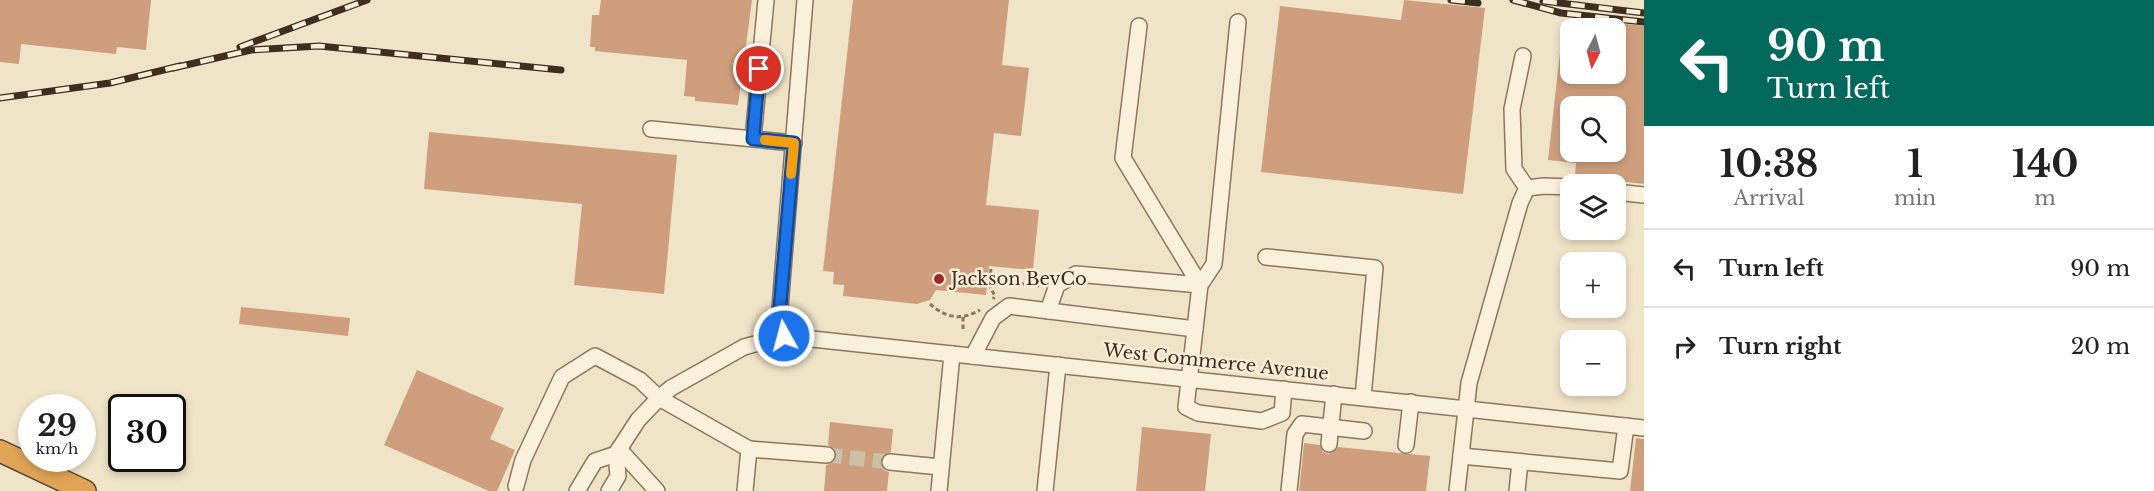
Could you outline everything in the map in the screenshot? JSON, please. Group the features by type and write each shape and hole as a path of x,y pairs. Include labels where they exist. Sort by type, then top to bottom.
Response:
{"highway":[{"path":"0,451 86,491"}],"street":[{"path":"753,139 766,0"},
{"path":"609,491 618,476 618,452 638,420 658,398 671,388 744,347 784,336 780,307 805,0"},
{"path":"1238,22 1214,264 1200,285 1186,407 1198,413 1262,421 1282,413 1284,389"},
{"path":"1139,26 1123,158 1200,285"},
{"path":"1523,56 1512,110 1514,170 1527,188"},
{"path":"651,129 794,143"},
{"path":"1527,188 1560,187"},
{"path":"1457,491 1466,408 1475,358 1520,202 1527,188"},
{"path":"1626,193 1644,195"},
{"path":"1266,257 1375,268 1363,397"},
{"path":"1048,311 1057,285 1076,274 1200,285"},
{"path":"973,356 993,318 1009,306 1195,329"},
{"name":"West Commerce Avenue","path":"784,336 1644,428"},
{"path":"939,491 952,354"},
{"path":"516,486 523,460 562,377 595,356 640,380 658,398 749,449 827,455"},
{"path":"1045,491 1058,365"},
{"path":"1329,444 1334,394"},
{"path":"1406,445 1411,402"},
{"path":"1289,491 1297,429 1302,424 1364,430"},
{"path":"1461,456 1620,471 1626,426"},
{"path":"745,491 749,449"},
{"path":"577,491 595,461 618,452"},
{"path":"618,452 657,491"},
{"path":"890,462 940,467"},
{"path":"1517,491 1520,462"}],"path":[{"path":"991,269 990,280 995,296 991,304"},
{"path":"990,280 1050,287"},
{"path":"930,304 950,317 963,317 982,309"},
{"path":"963,317 963,332"}],"building":[{"path":"0,0 151,0 146,50 117,47 116,54 21,44 19,64 0,62"},
{"path":"601,0 752,0 738,105 695,101 695,97 684,96 687,60 595,51 595,47 590,47 592,15 599,15"},
{"path":"853,0 1009,0 1002,65 1029,68 1021,136 994,133 986,205 1039,210 1033,270 989,266 986,295 936,290 930,300 917,304 843,296 844,285 833,284 834,272 823,271"},
{"path":"1404,0 1485,8 1463,194 1261,172 1280,6 1401,20"},
{"path":"1626,24 1644,26 1644,184 1626,182 1626,174 1575,174 1576,163 1567,162 1626,162 1626,96 1560,96 1560,161 1548,160 1560,52 1560,84 1626,84"},
{"path":"429,132 677,155 664,294 574,285 582,204 424,189"},
{"path":"241,307 350,318 348,336 239,324"},
{"path":"417,370 504,408 490,439 515,450 497,491 489,491 384,445"},
{"path":"830,422 893,429 891,452 882,456 880,462 884,470 889,472 887,491 824,491 826,465 832,463 837,456 835,450 828,445"},
{"path":"1142,427 1211,434 1205,491 1136,491"},
{"path":"1636,438 1644,439 1644,491 1630,491"},
{"path":"1304,443 1320,445 1323,452 1329,454 1338,447 1430,456 1426,491 1299,491"}],"tunnel":[{"path":"827,455 890,462"}],"railway":[{"path":"240,47 367,0"},
{"path":"1451,0 1478,3"},
{"path":"1513,0 1561,13 1644,22"},
{"path":"1543,1 1644,13"},
{"path":"173,68 251,50 319,46 561,70"},
{"path":"0,98 110,83 180,66"}],"slow traffic":[{"path":"765,140 794,143 791,174"}],"place":[{"name":"Jackson BevCo","path":"939,279"}],"route":[{"path":"759,69 753,139 794,143 780,307 784,336"}]}
